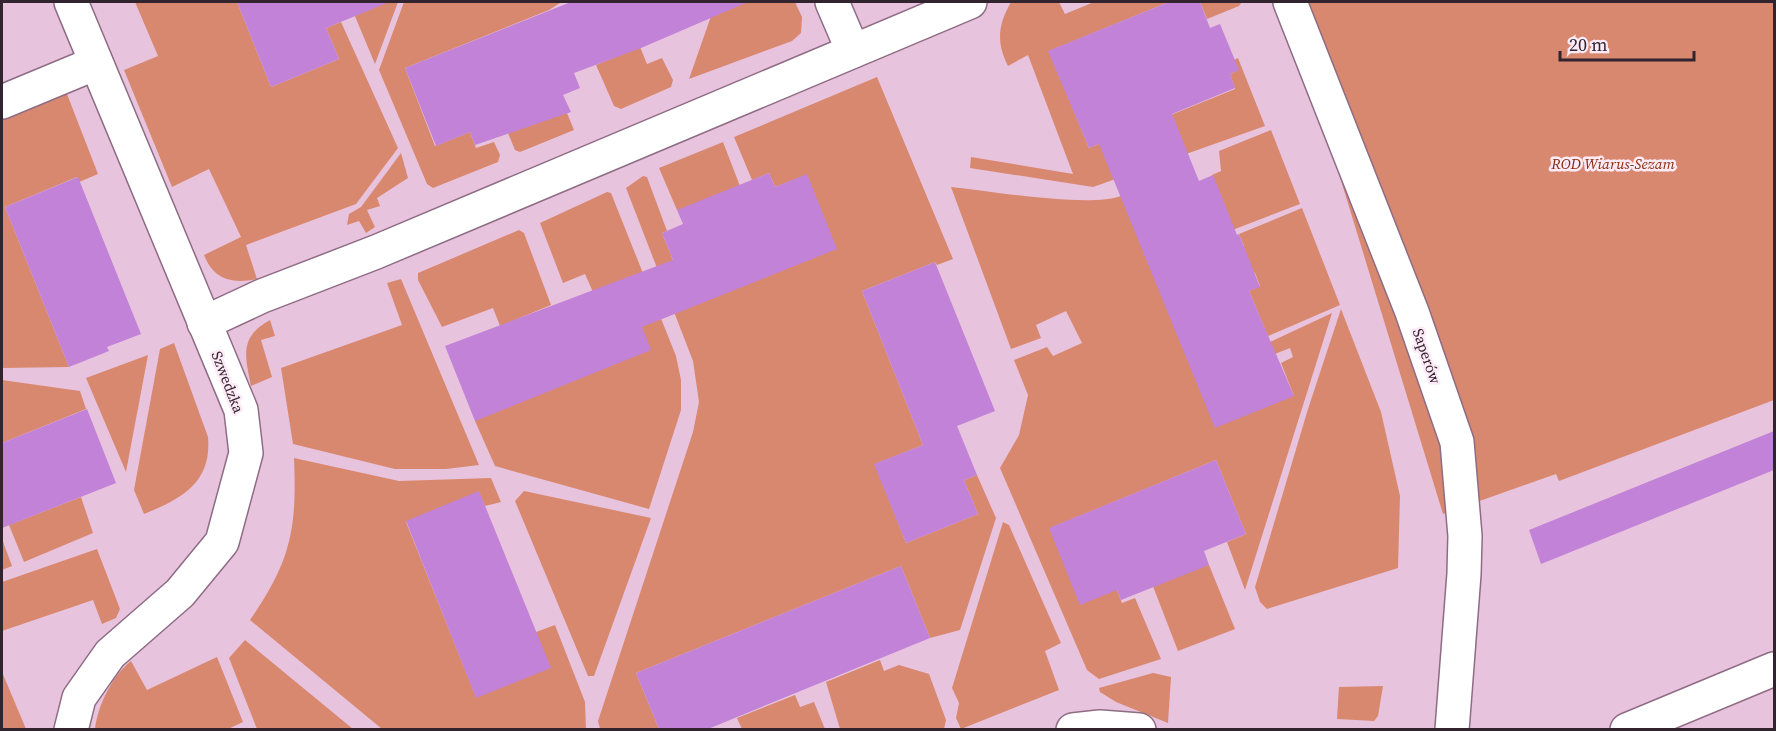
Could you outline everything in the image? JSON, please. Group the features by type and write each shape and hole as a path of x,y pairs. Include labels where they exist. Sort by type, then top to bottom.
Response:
{"street":[{"name":"Szwedzka","path":"71,2 241,410 246,443 246,453 222,542 180,593 104,662 79,698 71,729"},
{"path":"832,2 853,51"},
{"path":"204,323 262,296 376,252 970,2"},
{"name":"Saperów","path":"1290,2 1412,312 1457,442 1465,555 1463,611 1452,729"},
{"path":"2,102 96,63"},
{"path":"1627,729 1774,669"},
{"path":"1073,729 1100,727 1139,729"}],"green space":[{"path":"135,2 237,2 271,87 339,59 326,28 341,22 398,148 356,204 246,245 257,279 240,281 225,278 213,270 204,255 241,237 209,169 172,187 124,70 158,56"},
{"path":"349,2 398,2 375,64"},
{"path":"404,2 560,3 549,10 405,68 435,146 470,132 476,148 494,142 500,155 498,162 433,188 427,184 379,70"},
{"path":"716,2 795,2 802,17 801,33 792,41 689,79"},
{"path":"1011,2 1059,2 1065,14 1094,2 1169,2 1049,51 1089,148 1235,89 1230,74 1238,70 1234,60 1238,58 1265,126 1093,187 970,168 971,157 1073,174 1028,55 1008,66 1004,57 1000,41 1001,26"},
{"path":"1200,2 1242,2 1239,6 1207,19"},
{"name":"ROD Wiarus-Sezam","path":"1293,2 1774,2 1774,400 1559,481 1556,474 1443,514 1299,43"},
{"path":"640,47 647,64 662,58 673,80 671,87 621,109 614,106 596,65"},
{"path":"877,77 953,259 937,265 935,262 862,291 923,445 875,464 906,543 978,514 964,480 977,475 996,518 960,630 930,638 901,566 636,673 659,729 600,729 598,721 693,432 699,402 693,361 626,188 643,176 647,177 667,231 662,233 692,307 807,175 775,187 769,173 752,180 734,137"},
{"path":"60,92 67,94 98,174 79,182 77,177 5,207 69,367 2,368 2,116"},
{"path":"567,113 574,130 520,152 515,150 502,119"},
{"path":"1271,130 1300,204 1222,234 1212,175 1221,171 1219,151"},
{"path":"723,142 745,199 677,210 659,168"},
{"path":"401,153 408,178 377,198 380,206 367,210 375,227 366,233 359,221 347,225 349,214 361,207"},
{"path":"951,187 1063,199 1106,199 1121,196 1294,396 1281,363 1293,357 1290,348 1275,354 1270,342 1332,313 1245,590 1227,542 1246,534 1216,460 1050,528 1117,590 1122,603 1135,598 1161,659 1099,679 1087,670 1000,468 1019,435 1028,395 1014,360 1047,347 1053,356 1082,343 1066,311 1036,325 1041,338 1011,349"},
{"path":"607,192 611,193 676,356 681,380 681,410 649,509 495,466 475,421 593,292 585,274 563,283 540,223"},
{"path":"1302,208 1340,305 1268,336 1249,291 1260,286 1255,273 1231,252 1244,246 1239,234"},
{"path":"519,230 524,233 551,305 500,326 493,308 442,327 418,280 418,273"},
{"path":"401,279 479,465 446,469 395,469 293,444 281,368 402,325 387,283"},
{"path":"1341,309 1381,412 1400,496 1398,568 1267,609 1260,602 1255,587 1308,409"},
{"path":"270,320 275,336 261,340 272,377 251,386 246,356 249,340 260,326"},
{"path":"174,343 208,437 208,453 199,478 191,487 170,502 144,514 134,490 160,349"},
{"path":"148,355 126,472 86,378"},
{"path":"2,380 80,391 86,409 2,443"},
{"path":"294,458 399,481 491,478 501,502 485,506 479,492 406,522 476,697 536,632 555,625 585,702 586,729 382,729 250,620 275,580 288,544 294,505"},
{"path":"524,491 651,518 594,676 588,676 515,501"},
{"path":"81,497 93,533 24,562 9,525"},
{"path":"1003,522 1009,525 1061,643 1045,651 1059,690 961,729 956,718 959,703 952,688"},
{"path":"2,539 12,566 2,570"},
{"path":"97,549 120,609 116,618 102,624 93,600 2,631 2,582"},
{"path":"1209,565 1235,629 1178,651 1149,576"},
{"path":"245,640 353,729 257,729 229,658"},
{"path":"217,657 243,722 226,730 95,729 99,710 107,692 124,667 131,661 147,690"},
{"path":"880,660 884,671 899,665 929,674 946,720 944,729 840,729 826,682"},
{"path":"2,672 26,729 2,729"},
{"path":"1153,673 1171,677 1168,723 1116,702 1100,692 1099,688"},
{"path":"1383,686 1378,716 1374,721 1337,719 1339,687"},
{"path":"795,695 800,707 814,702 825,729 742,729 737,718"}],"building":[{"path":"237,2 387,3 326,28 339,59 271,87"},
{"path":"571,2 748,2 641,48 574,73 580,88 563,95 571,112 475,145 470,132 436,146 405,68"},
{"path":"1169,2 1200,2 1210,28 1220,24 1239,70 1230,74 1235,88 1172,114 1199,181 1213,175 1237,235 1239,234 1260,287 1249,291 1294,396 1215,428 1099,144 1089,148 1048,51"},
{"path":"769,173 775,187 807,174 837,249 642,327 651,350 475,421 445,346 673,260 662,233 683,224 677,210"},
{"path":"78,177 141,334 107,347 109,351 69,367 5,207"},
{"path":"935,262 995,411 957,426 977,475 964,480 978,514 906,543 874,464 923,445 862,291"},
{"path":"87,409 116,483 2,528 2,443"},
{"path":"1774,431 1774,470 1541,564 1529,530"},
{"path":"1216,460 1246,534 1204,551 1209,565 1121,600 1117,590 1080,605 1049,528"},
{"path":"479,491 551,668 476,698 406,521"},
{"path":"901,566 930,638 708,729 659,729 636,673"}]}
